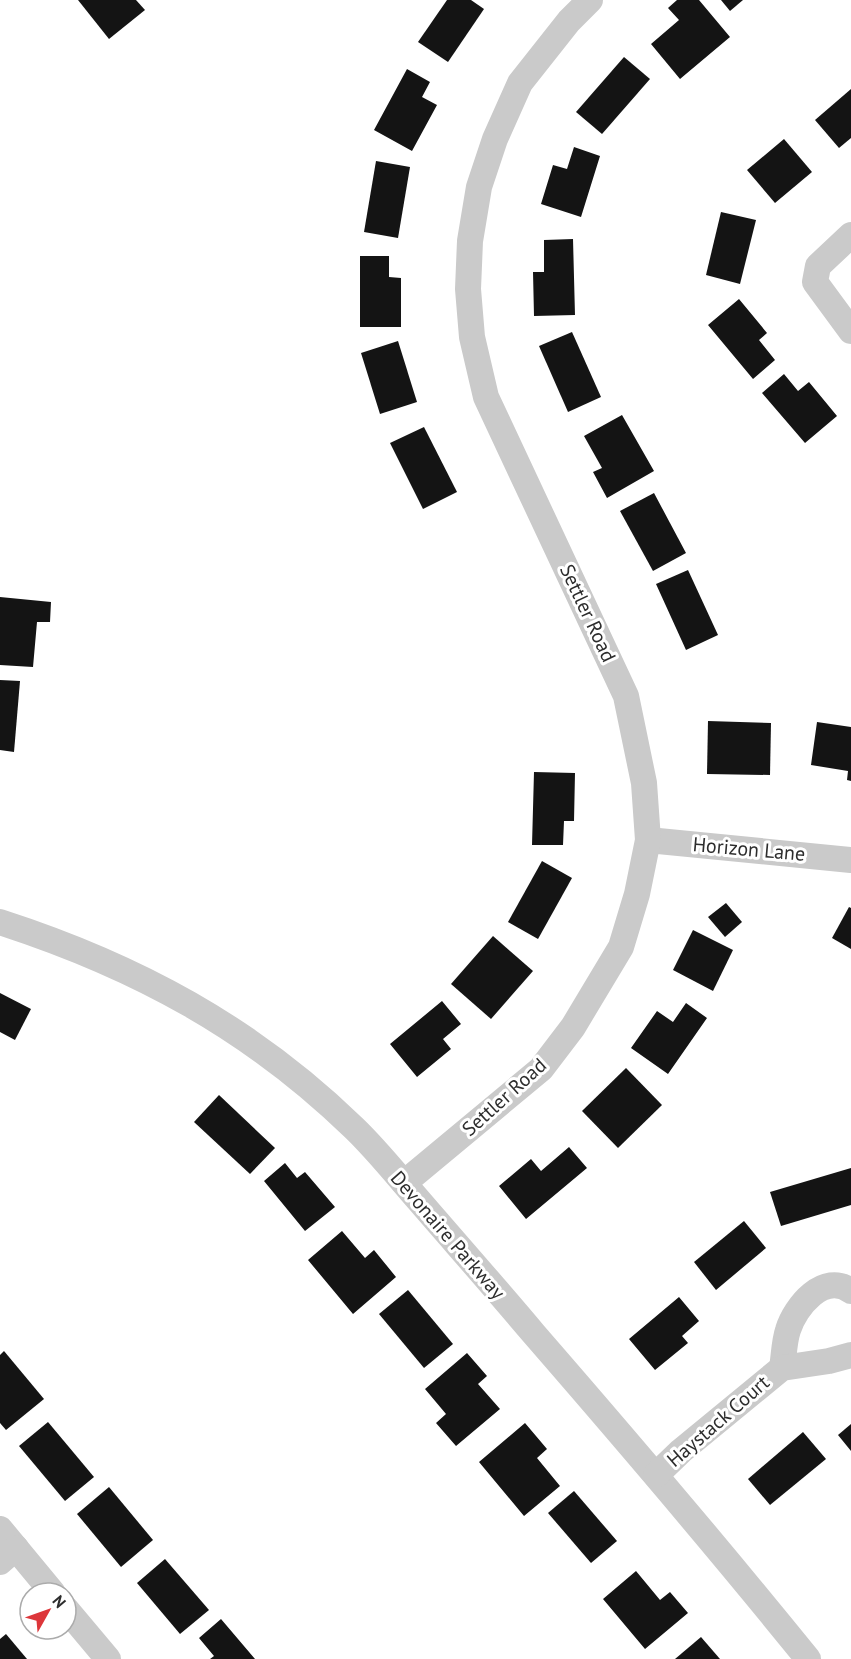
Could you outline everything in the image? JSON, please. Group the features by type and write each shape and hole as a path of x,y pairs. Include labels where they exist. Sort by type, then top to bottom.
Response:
{"street":[{"name":"Settler Road","path":"404,1183 541,1069 573,1027 621,947 637,894 648,840 644,783 626,696 486,397 472,337 468,289 470,242 479,188 495,139 520,83 569,21 590,0"},
{"path":"851,235 818,266 815,282 851,332"},
{"name":"Horizon Lane","path":"648,840 851,860"},
{"name":"Devonaire Parkway","path":"0,922 60,942 134,972 193,1004 255,1043 312,1089 357,1130 656,1475 808,1659"},
{"name":"Haystack Court","path":"782,1368 788,1330 800,1307 814,1291 832,1285 851,1291"},
{"name":"Haystack Court","path":"656,1475 681,1451 782,1368 829,1361 851,1355"},
{"path":"5,1546 41,1581"},
{"path":"78,1623 108,1659"}],"building":[{"path":"78,0 136,0 145,10 109,39"},
{"path":"447,0 471,0 484,9 448,62 418,42"},
{"path":"677,0 699,0 730,37 680,79 651,44 679,20 668,8"},
{"path":"721,0 743,0 730,11"},
{"path":"624,57 650,79 602,134 576,112"},
{"path":"407,69 430,82 422,97 437,105 412,151 374,130"},
{"path":"851,89 851,138 839,148 815,120"},
{"path":"784,139 812,172 775,203 747,170"},
{"path":"574,147 600,156 581,217 541,204 553,165 567,169"},
{"path":"376,161 410,167 398,238 364,232"},
{"path":"721,212 756,220 740,284 706,275"},
{"path":"573,239 575,315 534,316 533,272 544,272 544,240"},
{"path":"360,256 389,256 389,277 401,278 401,327 360,327"},
{"path":"739,299 767,333 759,340 775,360 753,379 708,325"},
{"path":"572,332 601,397 568,412 539,346"},
{"path":"398,341 417,402 380,414 361,353"},
{"path":"784,374 798,391 809,382 837,416 805,443 762,393"},
{"path":"622,415 654,471 607,498 593,472 602,468 584,436"},
{"path":"424,427 457,492 423,509 390,443"},
{"path":"654,493 686,553 653,571 620,511"},
{"path":"688,570 718,635 686,650 656,584"},
{"path":"0,597 51,602 50,622 37,622 33,667 0,665"},
{"path":"0,680 20,681 14,752 0,750"},
{"path":"708,721 771,723 770,775 707,774"},
{"path":"817,722 851,727 851,781 847,780 848,771 811,765"},
{"path":"534,772 575,773 574,821 564,821 563,845 532,845"},
{"path":"542,861 572,878 538,939 508,922"},
{"path":"726,903 742,922 725,937 708,917"},
{"path":"849,907 851,908 851,949 832,938"},
{"path":"693,930 733,950 713,991 673,970"},
{"path":"493,936 533,971 491,1019 451,984"},
{"path":"0,993 31,1009 15,1040 0,1032"},
{"path":"442,1001 461,1024 443,1039 451,1049 417,1077 390,1044"},
{"path":"686,1003 707,1018 668,1074 631,1048 657,1011 673,1022"},
{"path":"626,1068 662,1105 618,1148 582,1111"},
{"path":"219,1095 275,1148 250,1174 194,1122"},
{"path":"569,1147 587,1168 526,1219 499,1186 531,1159 541,1171"},
{"path":"285,1163 297,1178 305,1172 335,1207 305,1231 264,1181"},
{"path":"851,1168 851,1205 781,1226 770,1192"},
{"path":"744,1221 766,1248 716,1290 694,1262"},
{"path":"342,1231 365,1258 374,1250 396,1277 353,1314 308,1260"},
{"path":"408,1290 453,1344 424,1368 379,1314"},
{"path":"679,1297 699,1321 682,1336 688,1343 655,1370 629,1339"},
{"path":"4,1351 44,1399 6,1430 0,1423 0,1355"},
{"path":"467,1353 487,1376 478,1384 500,1409 456,1446 436,1423 446,1414 425,1389"},
{"path":"48,1422 94,1477 65,1501 19,1446"},
{"path":"525,1423 547,1449 537,1458 560,1486 524,1516 479,1462"},
{"path":"851,1424 851,1451 838,1435"},
{"path":"803,1432 826,1459 770,1505 748,1479"},
{"path":"109,1487 153,1540 121,1567 77,1514"},
{"path":"574,1491 617,1541 591,1563 548,1513"},
{"path":"165,1559 209,1610 180,1634 137,1583"},
{"path":"636,1571 660,1600 670,1592 688,1613 645,1649 603,1599"},
{"path":"221,1619 255,1659 210,1659 214,1656 199,1638"},
{"path":"6,1634 27,1659 0,1659 0,1639"},
{"path":"701,1637 720,1659 675,1659"}]}
